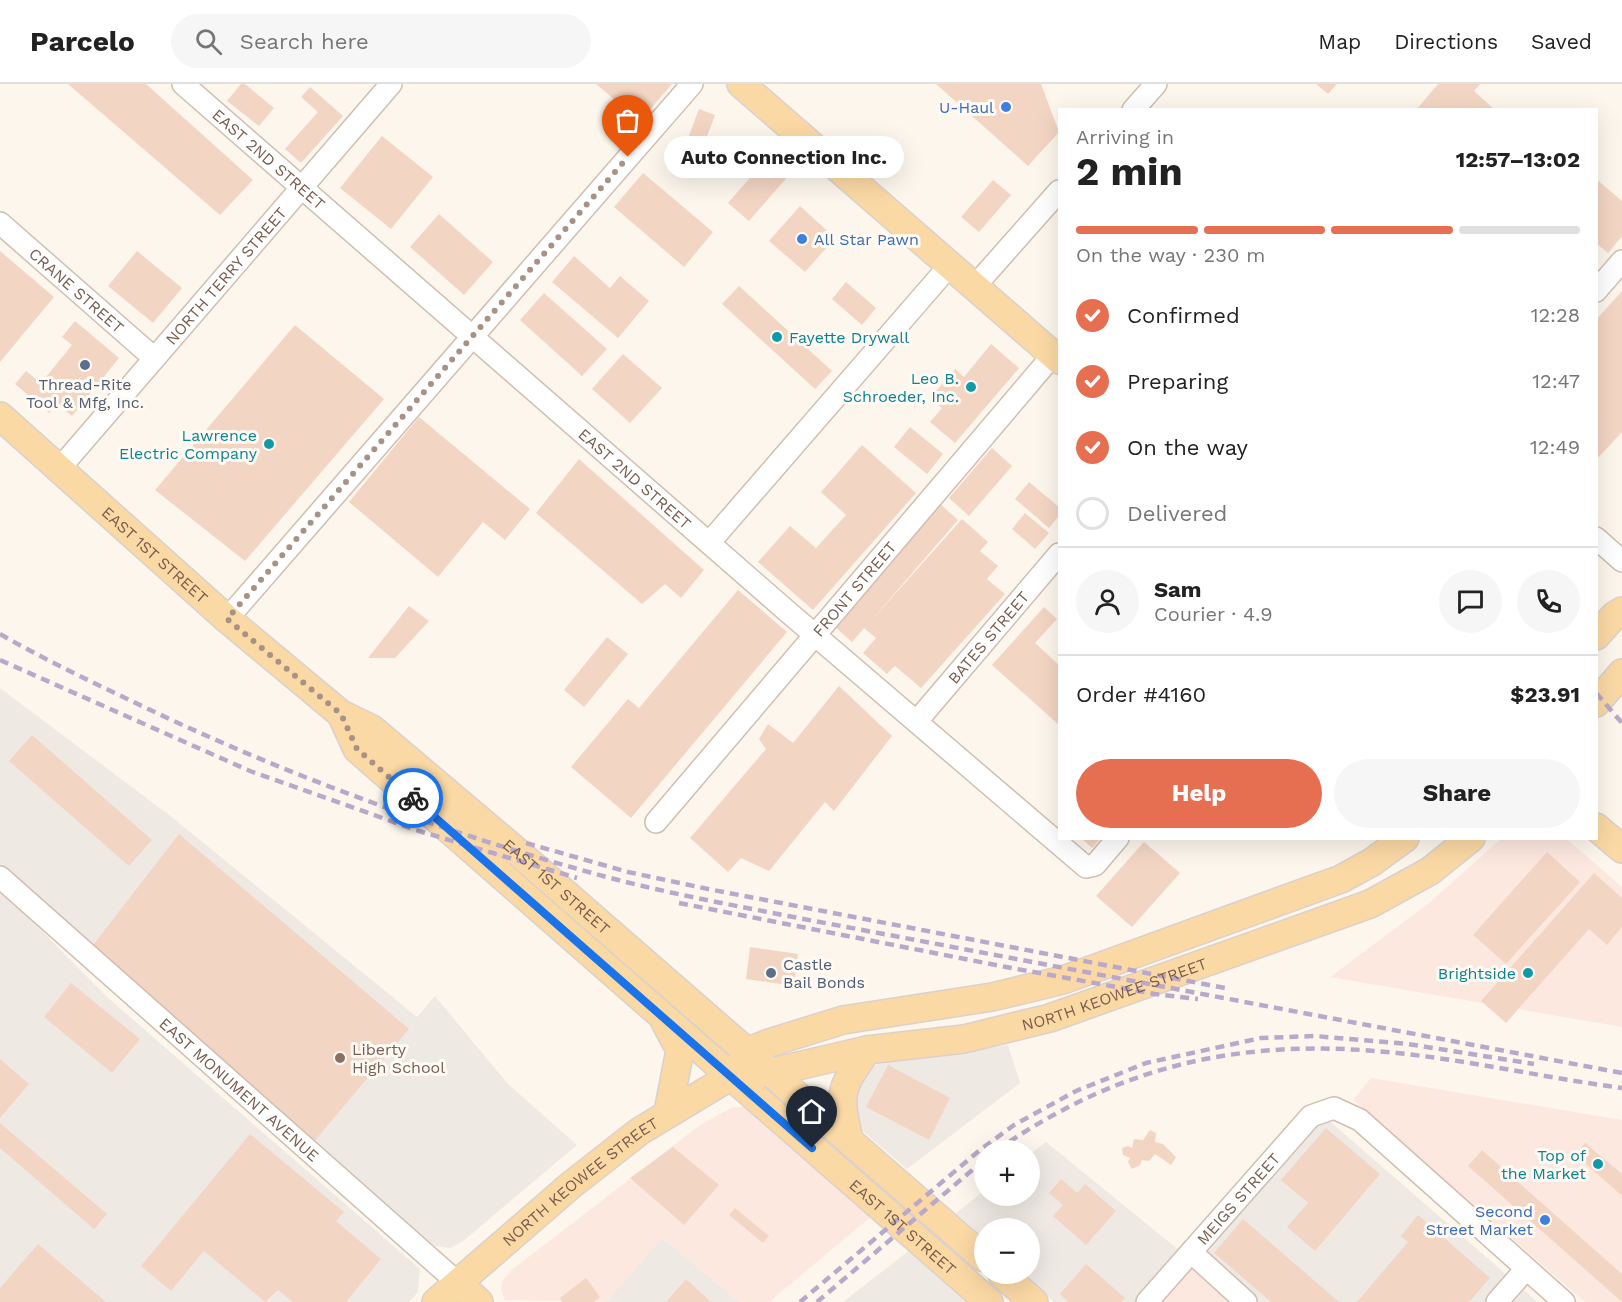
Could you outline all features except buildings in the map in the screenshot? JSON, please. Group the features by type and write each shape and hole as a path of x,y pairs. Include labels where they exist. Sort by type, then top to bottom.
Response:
{"main road":[{"path":"741,84 1056,357"},
{"name":"EAST 1ST STREET","path":"0,416 227,619 341,714 372,729 749,1052 974,1249"},
{"path":"1598,634 1614,616 1622,612"},
{"path":"1598,701 1622,673"},
{"name":"EAST 1ST STREET","path":"341,714 357,749 733,1075 879,1209 989,1302"},
{"path":"1598,828 1622,849"},
{"name":"NORTH KEOWEE STREET","path":"733,1075 749,1052 803,1031 843,1020 992,997 1063,980 1341,879 1372,862 1402,840"},
{"name":"NORTH KEOWEE STREET","path":"436,1302 571,1185 668,1112 733,1075 772,1072 867,1050 1003,1031 1090,1005 1370,904 1430,872 1469,840"},
{"path":"660,1013 680,1050 668,1112"},
{"path":"849,1139 841,1098 848,1076 867,1050"},
{"name":"EAST MONUMENT AVENUE","path":"458,1283 478,1302"},
{"path":"1013,1284 1034,1302"}],"street":[{"name":"EAST 2ND STREET","path":"183,84 709,543 1086,867 1090,867 1116,840"},
{"name":"NORTH TERRY STREET","path":"60,468 391,84"},
{"path":"227,619 693,84"},
{"path":"1135,108 1156,84"},
{"path":"975,286 1058,192"},
{"name":"CRANE STREET","path":"0,224 154,358"},
{"path":"1598,289 1622,261"},
{"path":"709,543 950,265"},
{"name":"FRONT STREET","path":"656,822 815,634 1056,357"},
{"path":"1598,540 1622,561"},
{"name":"BATES STREET","path":"917,721 1058,555"},
{"name":"EAST MONUMENT AVENUE","path":"0,877 458,1283"},
{"name":"MEIGS STREET","path":"1147,1302 1311,1116 1323,1110 1338,1109 1360,1120 1526,1269"},
{"path":"1191,1252 1246,1302"},
{"path":"1497,1302 1526,1269 1564,1302"}],"shaded area":[{"path":"0,688 173,818 417,1017 435,996 507,1083 577,1145 462,1242 450,1248 436,1246 420,1235 0,866"},
{"path":"1500,840 1568,840 1622,887 1622,1027 1330,977 1429,903"},
{"path":"0,893 29,918 107,997 420,1269 418,1292 409,1302 0,1302"},
{"path":"1008,1045 1020,1083 907,1169 858,1127 850,1094 867,1069 879,1064"},
{"path":"1371,1078 1622,1120 1622,1302 1585,1302 1353,1100"},
{"path":"733,1107 745,1107 873,1215 769,1302 739,1302 662,1238 606,1302 505,1300 501,1290 502,1281 513,1269 700,1125"},
{"path":"1326,1118 1508,1276 1485,1302 1234,1302 1193,1266"},
{"path":"1046,1142 1180,1251 1135,1302 1054,1302 1033,1284 1040,1284 1040,1218 974,1218 974,1229 956,1213 974,1199 974,1206 1040,1206 1040,1147"},
{"path":"662,1238 739,1302 606,1302"},
{"path":"910,1250 973,1302 843,1302"},
{"path":"1193,1266 1234,1302 1162,1302"},
{"path":"1524,1290 1537,1302 1513,1302"}],"railway":[{"path":"0,634 142,706 307,778 420,819 592,873 665,891 788,916 1622,1073"},
{"path":"0,660 250,771 419,831 577,878"},
{"path":"1598,695 1622,723"},
{"path":"526,843 628,872 708,889 1230,989"},
{"path":"679,903 1006,967 1155,994 1198,999"},
{"path":"800,1302 980,1150 1014,1125 1076,1091 1146,1063 1261,1038 1315,1036 1408,1044 1534,1064"},
{"path":"1013,1140 1044,1120 1091,1096 1139,1077 1188,1063 1237,1054 1289,1049 1342,1049 1397,1053 1454,1060 1622,1088"},
{"path":"817,1302 974,1169"}],"way so far":[{"path":"413,798 357,749 341,714 227,619 628,157"}],"place":[{"name":"U-Haul","path":"1006,107"},
{"name":"Auto Connection Inc.","path":"628,157"},
{"name":"All Star Pawn","path":"802,239"},
{"name":"Fayette Drywall","path":"777,337"},
{"name":"Thread-Rite Tool & Mfg, Inc.","path":"85,365"},
{"name":"Leo B. Schroeder, Inc.","path":"971,387"},
{"name":"Lawrence Electric Company","path":"269,444"},
{"name":"Castle Bail Bonds","path":"771,973"},
{"name":"Brightside","path":"1528,973"},
{"name":"Liberty High School","path":"340,1058"},
{"name":"Top of the Market","path":"1598,1164"},
{"name":"Second Street Market","path":"1545,1220"}],"route":[{"path":"413,798 733,1075 812,1148"}]}
